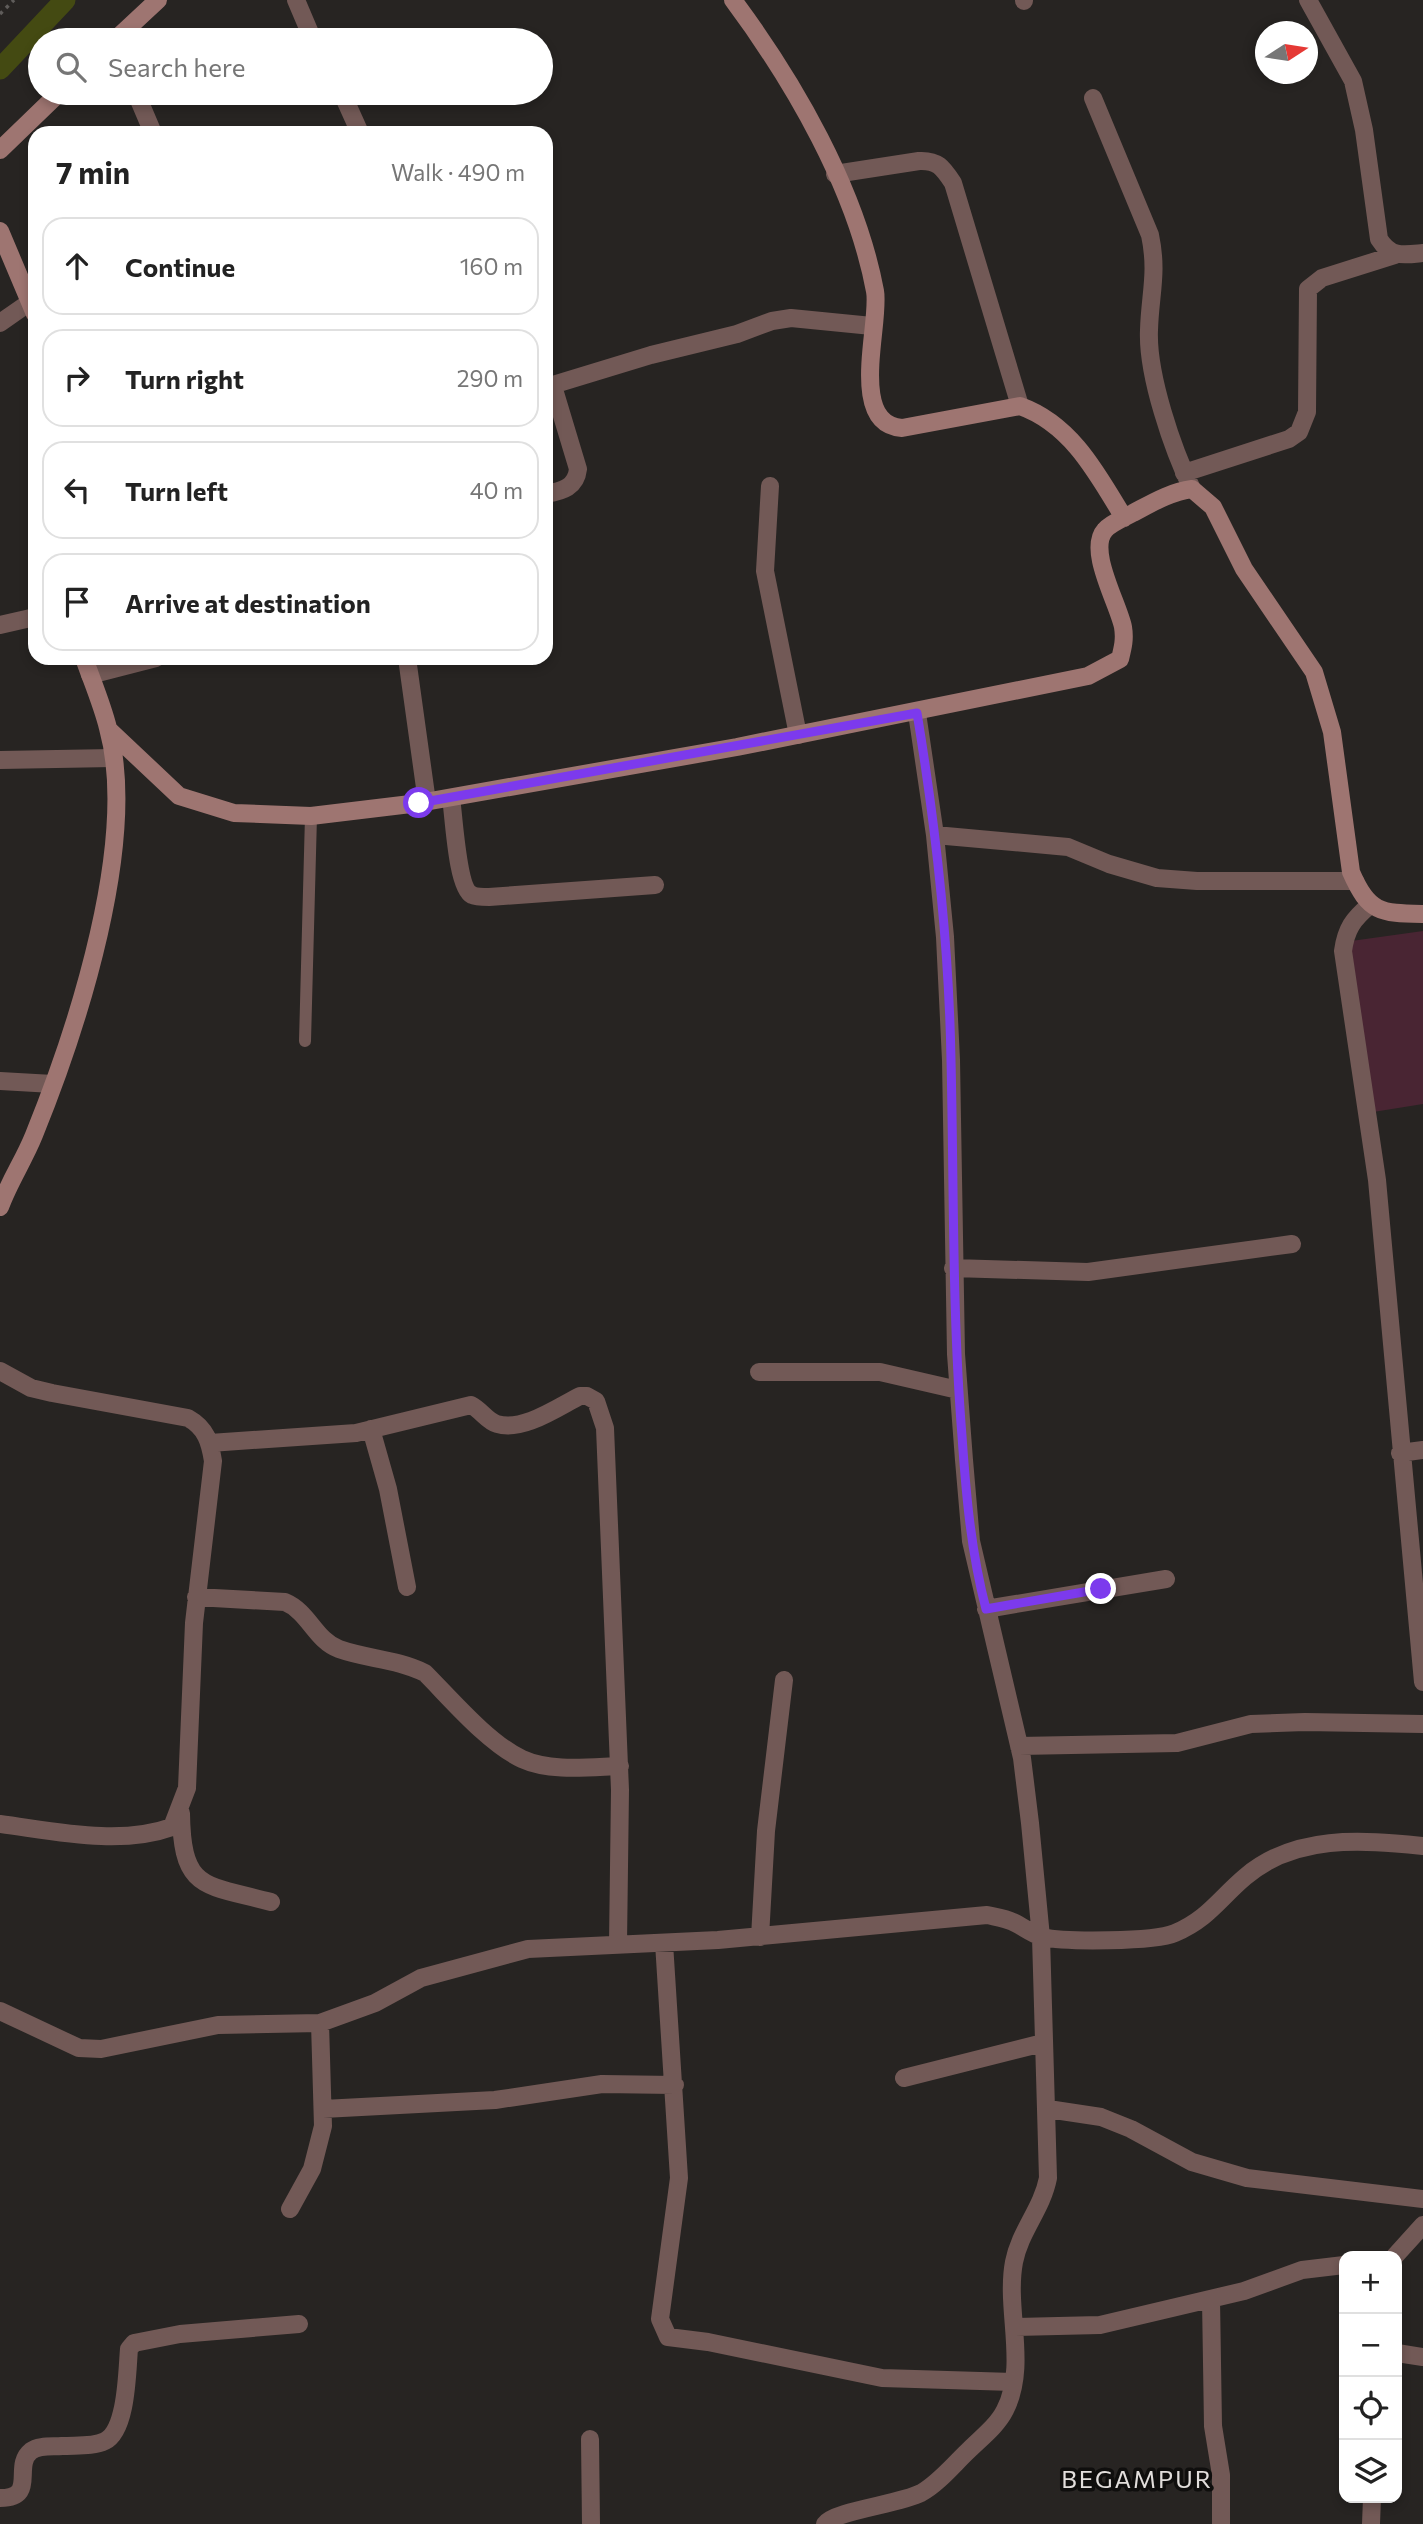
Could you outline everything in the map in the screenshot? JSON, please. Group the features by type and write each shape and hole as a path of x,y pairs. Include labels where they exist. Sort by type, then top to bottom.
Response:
{"street":[{"path":"128,28 158,0"},
{"path":"296,0 308,28"},
{"path":"733,0 757,33 805,112 835,174 869,260 877,299 872,326 870,384 881,420 890,427 902,428 1020,406 1056,424 1083,454 1124,518"},
{"path":"1308,0 1353,81 1364,130 1379,239 1386,250 1395,255"},
{"path":"1093,98 1150,235 1155,256 1150,349 1170,435 1188,481 1213,507 1244,569 1314,673 1325,704 1350,872 1370,905 1380,911 1423,914"},
{"path":"0,150 47,105"},
{"path":"141,105 150,126"},
{"path":"347,105 357,126"},
{"path":"835,174 932,160 942,166 953,183 1020,406"},
{"path":"0,231 28,296"},
{"path":"109,730 179,796 234,813 311,816 452,798 917,713 1088,676 1110,667 1120,659 1125,643 1123,626 1099,556 1099,540 1105,529 1188,481 1289,439 1299,432 1307,412 1308,289 1322,278 1395,255 1423,253"},
{"path":"0,323 28,310"},
{"path":"553,385 651,355 737,334 772,321 791,318 872,326"},
{"path":"553,397 578,469 569,488 553,492"},
{"path":"770,486 765,571 799,735"},
{"path":"0,625 28,619"},
{"path":"408,665 427,802"},
{"path":"0,1208 53,1084 95,954 114,844 115,782 109,730 87,666"},
{"path":"825,2524 828,2520 844,2514 881,2507 921,2493 989,2431 1004,2411 1013,2382 1014,2327 1011,2290 1014,2263 1020,2237 1045,2194 1048,2178 1041,1937 1019,1746 971,1541 958,1390 953,1268 951,1060 945,937 936,835 917,713"},
{"path":"0,760 113,758"},
{"path":"452,798 461,874 464,887 472,895 489,897 655,885"},
{"path":"936,835 1068,847 1109,864 1157,878 1197,881 1355,881"},
{"path":"1370,905 1355,918 1346,932 1343,951 1377,1180 1423,1682"},
{"path":"0,1081 53,1084"},
{"path":"953,1268 1088,1272 1292,1244"},
{"path":"0,1371 31,1388 188,1418 200,1425 210,1443 213,1461 196,1597 187,1788 181,1810 172,1827 151,1835 77,1833 0,1824"},
{"path":"760,1372 880,1373 958,1390"},
{"path":"210,1443 321,1437 371,1429 471,1405 495,1424 527,1423 580,1396 596,1401 605,1428 620,1766 618,1944"},
{"path":"371,1429 388,1489 407,1587"},
{"path":"1400,1453 1423,1450"},
{"path":"986,1609 1166,1578"},
{"path":"196,1597 285,1602 304,1614 325,1640 338,1649 412,1666 425,1673 496,1741 523,1759 577,1767 620,1766"},
{"path":"760,1937 765,1831 784,1680"},
{"path":"1019,1746 1177,1743 1251,1724 1423,1724"},
{"path":"181,1810 185,1860 200,1880 215,1887 271,1902"},
{"path":"0,2011 79,2048 101,2049 218,2025 320,2023 375,2003 421,1978 528,1949 760,1937 988,1915 1011,1921 1041,1937 1142,1941 1173,1934 1210,1913 1244,1877 1278,1853 1323,1843 1364,1840 1423,1846"},
{"path":"664,1943 679,2178 660,2319 668,2337 708,2342 882,2378 1013,2382"},
{"path":"289,2209 312,2169 320,2144 323,2109 320,2023"},
{"path":"904,2078 1043,2043"},
{"path":"323,2109 495,2100 602,2084 675,2085"},
{"path":"1048,2109 1101,2117 1131,2129 1192,2162 1247,2178 1423,2199"},
{"path":"1400,2251 1423,2225"},
{"path":"1014,2327 1100,2325 1211,2299 1301,2270 1339,2266"},
{"path":"1211,2299 1213,2426 1221,2475 1221,2524"},
{"path":"0,2498 11,2498 18,2493 23,2484 23,2463 28,2453 37,2448 93,2444 106,2440 113,2434 121,2418 129,2349 134,2343 180,2334 299,2324"},
{"path":"1402,2354 1423,2357"},
{"path":"590,2439 591,2524"},
{"path":"1371,2524 1372,2503"}],"lane":[{"path":"305,1041 311,816"}],"path":[{"path":"0,13 14,0"}],"shaded area":[{"path":"1423,931 1423,1104 1367,1113 1344,942"}],"waterway":[{"path":"39,28 65,0"},
{"path":"0,69 28,39"}],"district":[{"name":"BEGAMPUR","path":"1137,2480"}],"route":[{"path":"419,803 917,713 936,835 945,937 951,1060 956,1354 971,1541 981,1592 986,1609 1101,1589"}]}
